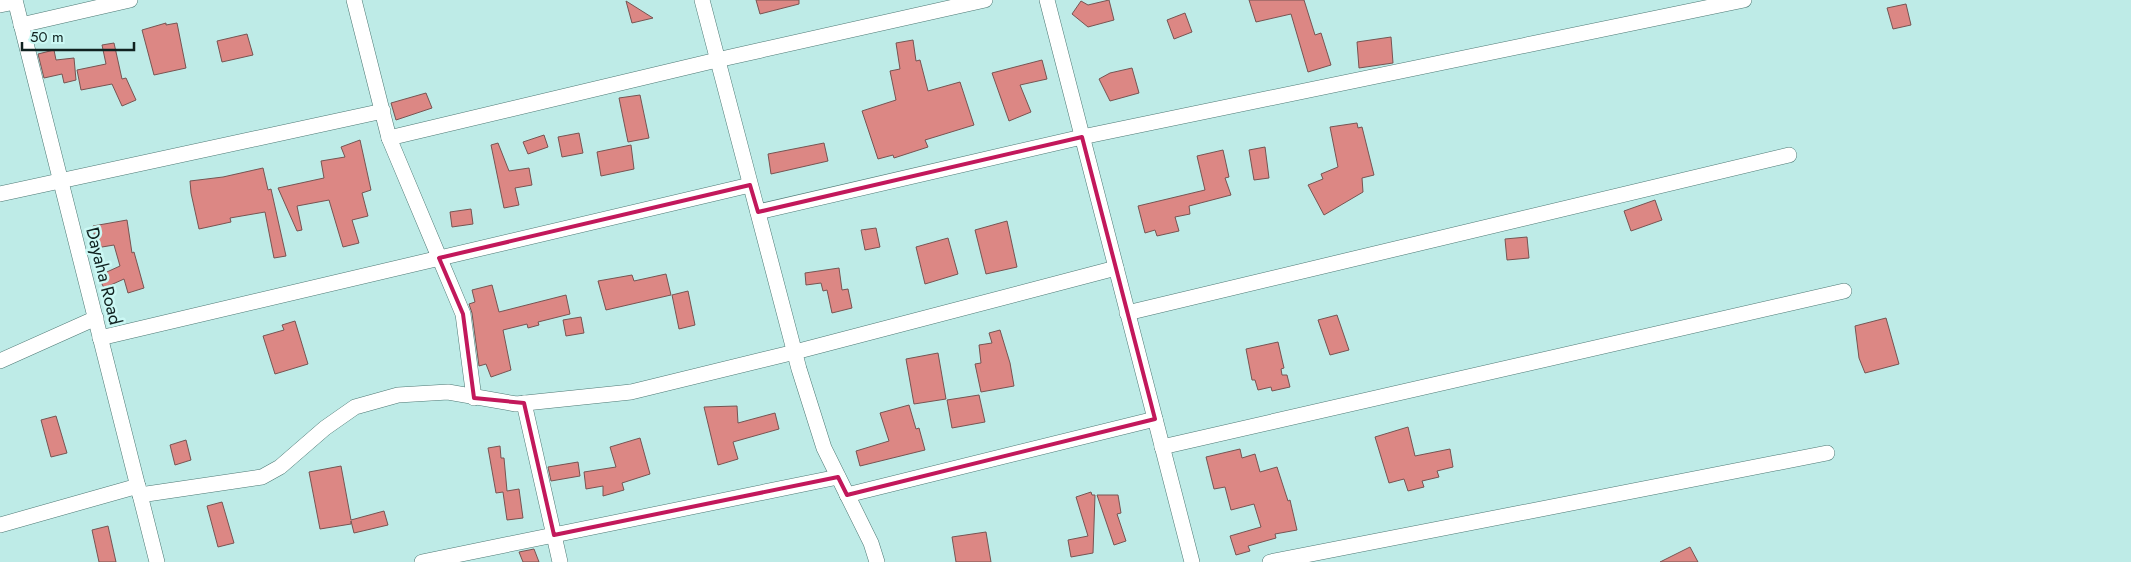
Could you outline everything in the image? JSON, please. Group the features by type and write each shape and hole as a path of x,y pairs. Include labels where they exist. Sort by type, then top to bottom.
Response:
{"street":[{"path":"22,25 130,0"},
{"path":"354,0 389,138 463,314 474,398"},
{"path":"702,0 794,352 824,448 870,543 877,562"},
{"path":"389,138 717,60 985,0"},
{"path":"1047,0 1192,562"},
{"path":"758,212 1082,137 1744,0"},
{"path":"0,5 15,1"},
{"name":"Dayaha Road","path":"15,1 157,562"},
{"path":"0,194 383,111"},
{"path":"1127,313 1789,155"},
{"path":"100,338 750,185"},
{"path":"0,525 139,490 262,477 280,467 325,428 355,407 398,395 448,392 516,404 631,392 794,352 1116,268"},
{"path":"1162,447 1844,291"},
{"path":"0,361 96,318"},
{"path":"524,403 560,562"},
{"path":"847,495 1155,419"},
{"path":"1270,562 1827,453"},
{"path":"422,562 838,476"}],"highlighted area":[{"path":"1082,137 1155,419 847,495 838,477 554,535 524,403 474,398 463,314 439,258 750,185 758,212"}],"building":[{"path":"756,0 799,0 799,4 760,14"},
{"path":"1109,0 1114,20 1088,27 1072,14 1081,1 1088,5"},
{"path":"1249,0 1304,0 1315,35 1321,33 1331,65 1308,72 1291,14 1256,22"},
{"path":"626,1 653,18 632,23"},
{"path":"1906,4 1911,25 1893,29 1887,8"},
{"path":"1185,13 1192,32 1174,39 1167,20"},
{"path":"166,23 166,25 177,23 186,68 154,75 142,30"},
{"path":"247,34 253,55 222,62 217,41"},
{"path":"1391,37 1393,63 1359,68 1357,42"},
{"path":"913,40 916,61 920,60 928,91 960,82 974,125 925,140 928,147 894,158 893,155 878,159 862,111 896,100 890,71 900,69 896,43"},
{"path":"114,43 122,79 126,78 136,100 122,106 112,84 81,90 77,70 106,64 102,45"},
{"path":"54,50 56,60 74,58 76,80 64,83 62,74 44,78 38,54"},
{"path":"1042,60 1047,79 1020,85 1031,112 1009,121 992,73"},
{"path":"1132,68 1139,93 1110,101 1099,79 1110,73"},
{"path":"426,93 432,108 396,120 391,103"},
{"path":"640,95 649,138 628,142 619,98"},
{"path":"1357,123 1358,128 1362,127 1374,175 1362,178 1363,192 1324,215 1308,185 1323,179 1321,174 1338,167 1330,127"},
{"path":"579,133 583,153 562,157 558,137"},
{"path":"544,135 548,147 528,154 523,142"},
{"path":"360,140 371,190 362,193 368,216 352,220 359,243 343,247 329,200 297,206 302,230 297,231 278,188 324,178 321,161 345,157 341,147"},
{"path":"498,143 509,171 529,168 532,185 515,188 519,205 504,208 491,145"},
{"path":"824,143 828,161 771,174 768,154"},
{"path":"631,145 634,169 601,176 597,152"},
{"path":"1265,147 1269,178 1254,180 1249,150"},
{"path":"1223,150 1229,177 1225,178 1231,195 1189,206 1190,214 1175,217 1179,231 1157,236 1155,230 1145,233 1138,206 1205,190 1197,156"},
{"path":"263,168 268,190 271,189 286,256 274,258 265,212 230,218 231,222 199,229 190,181 223,177"},
{"path":"1655,200 1662,220 1631,231 1624,211"},
{"path":"471,209 473,224 452,227 450,212"},
{"path":"127,220 132,253 134,252 144,288 128,293 124,279 104,288 98,276 120,266 114,245 96,248 93,226"},
{"path":"1007,221 1017,267 986,274 975,230"},
{"path":"876,228 880,247 865,250 861,230"},
{"path":"1527,237 1529,258 1507,260 1505,239"},
{"path":"948,238 958,274 925,284 916,247"},
{"path":"839,268 842,290 848,289 852,308 832,313 827,290 823,291 821,283 806,285 805,273"},
{"path":"666,274 671,295 606,310 598,281 632,275 634,281"},
{"path":"492,285 499,312 566,295 570,314 538,322 539,325 528,328 527,324 503,330 511,370 491,377 486,364 479,366 472,313 469,304 475,302 472,290"},
{"path":"688,291 695,325 679,329 672,295"},
{"path":"1337,315 1349,350 1330,355 1318,320"},
{"path":"581,317 584,333 566,336 563,320"},
{"path":"1886,318 1899,364 1865,373 1859,358 1855,326"},
{"path":"295,321 308,364 275,374 263,336 284,330 282,325"},
{"path":"1000,330 1010,363 1014,386 981,392 975,364 981,363 979,345 992,343 989,333"},
{"path":"1278,342 1284,368 1281,369 1282,375 1287,375 1290,387 1272,391 1271,387 1258,390 1255,380 1252,380 1246,349"},
{"path":"938,353 946,399 914,404 906,359"},
{"path":"979,395 985,422 952,428 947,400"},
{"path":"909,405 916,429 919,428 925,450 860,466 856,451 889,441 880,413"},
{"path":"737,406 738,423 775,413 779,429 733,442 738,459 718,465 704,407"},
{"path":"56,416 67,453 51,457 41,420"},
{"path":"1408,427 1415,456 1450,449 1453,467 1437,471 1439,477 1422,481 1424,487 1408,491 1404,479 1389,483 1375,437"},
{"path":"640,438 650,474 622,483 624,490 603,496 603,486 586,489 584,472 616,467 610,447"},
{"path":"186,440 191,460 175,465 170,445"},
{"path":"500,446 501,458 504,458 507,491 519,489 523,518 507,520 503,492 496,493 488,448"},
{"path":"1240,449 1242,458 1255,454 1260,472 1277,467 1288,501 1290,500 1297,530 1275,534 1276,538 1248,546 1250,551 1236,555 1230,536 1261,527 1254,504 1231,510 1225,487 1214,489 1206,457"},
{"path":"578,462 580,476 551,481 548,467"},
{"path":"341,466 351,520 384,511 388,525 354,533 351,521 351,524 320,529 309,472"},
{"path":"1091,492 1092,495 1095,495 1093,553 1071,557 1068,540 1088,536 1076,497"},
{"path":"1097,495 1118,495 1121,513 1117,514 1126,541 1114,545"},
{"path":"222,502 234,543 218,547 207,506"},
{"path":"108,526 116,562 99,562 92,530"},
{"path":"986,532 991,562 956,562 952,537"},
{"path":"1690,547 1698,562 1660,562"},
{"path":"534,549 539,562 523,562 519,552"}]}
